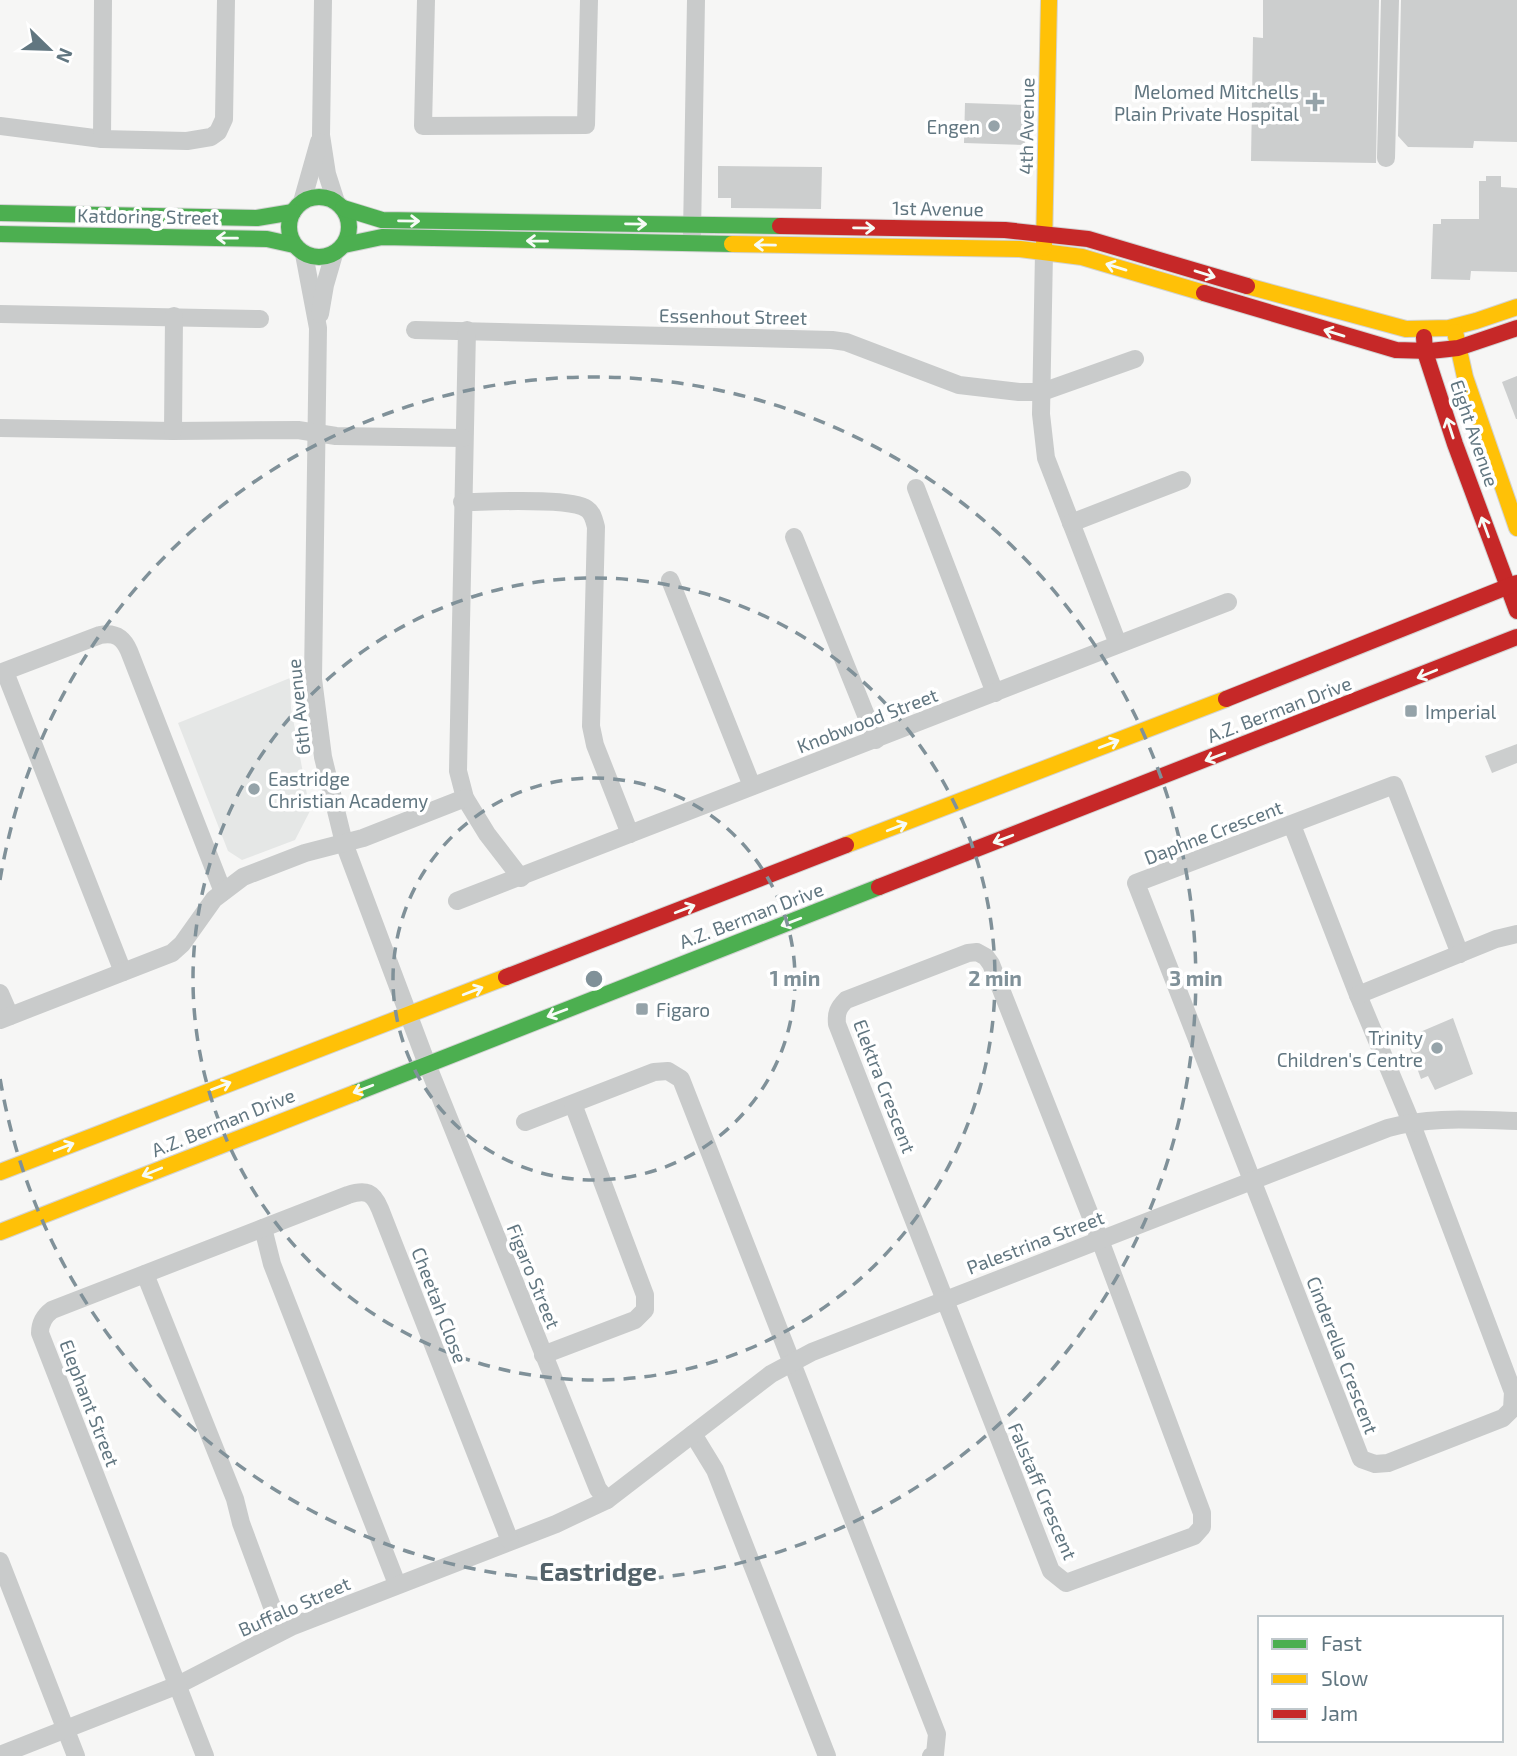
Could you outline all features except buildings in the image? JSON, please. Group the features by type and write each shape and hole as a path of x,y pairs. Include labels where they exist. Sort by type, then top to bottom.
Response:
{"street":[{"path":"102,139 103,0"},
{"path":"0,126 102,139 204,140 218,132 224,118 226,0"},
{"path":"321,135 289,229 299,250 317,258 339,250 350,229 347,215 339,205 327,174 321,135 323,0"},
{"path":"426,0 423,126 586,125 589,0"},
{"path":"692,244 696,0"},
{"name":"4th Avenue","path":"1044,252 1049,0"},
{"path":"1386,158 1390,0"},
{"path":"298,207 319,197 339,205"},
{"name":"1st Avenue","path":"339,205 382,220 1005,230 1045,233 1088,239 1253,288 1388,325 1423,331 1454,328 1517,307"},
{"name":"Katdoring Street","path":"0,213 257,218 298,207"},
{"name":"Katdoring Street","path":"0,234 267,239 299,250"},
{"name":"1st Avenue","path":"339,250 382,237 1020,249 1082,257 1383,347 1425,352 1458,349 1517,328"},
{"name":"6th Avenue","path":"299,250 317,328"},
{"name":"6th Avenue","path":"339,250 325,285 317,328 313,679 323,757 344,843 427,1064"},
{"path":"1044,252 1041,414 1046,458 1118,644"},
{"path":"0,314 260,319"},
{"path":"173,431 174,316"},
{"name":"Eight Avenue","path":"1454,328 1469,388 1517,528"},
{"name":"Essenhout Street","path":"415,330 832,340 846,342 960,384 1009,391 1042,391 1135,359"},
{"path":"467,330 458,771 465,798 487,834 521,877"},
{"name":"Eight Avenue","path":"1423,331 1425,352 1512,585 1517,611"},
{"path":"0,428 298,430 336,436 463,438"},
{"path":"1071,523 1182,480"},
{"path":"916,488 995,693"},
{"path":"462,502 566,503 584,507 593,516 596,527 591,726 595,745 630,834"},
{"path":"794,537 876,740"},
{"path":"670,580 752,786"},
{"name":"A.Z. Berman Drive","path":"0,1172 1334,657 1512,585"},
{"name":"Knobwood Street","path":"457,901 1228,602"},
{"path":"123,972 2,672 100,635 109,633 121,638 129,651 223,892"},
{"name":"A.Z. Berman Drive","path":"0,1232 1517,638"},
{"name":"Daphne Crescent","path":"1252,1180 1136,883 1395,785 1460,954"},
{"path":"0,993 5,1018 172,953 182,944 214,899 243,877 465,798"},
{"path":"1292,825 1411,1122"},
{"path":"1358,995 1496,939 1517,934"},
{"name":"Elektra Crescent","path":"944,1300 842,1037 836,1015 846,1000 955,958 977,952 991,964 1100,1240"},
{"name":"Figaro Street","path":"427,1064 598,1489 607,1500"},
{"path":"525,1122 654,1072 668,1071 681,1079 937,1734 935,1754 931,1756"},
{"path":"543,1355 635,1320 645,1310 645,1295 573,1104"},
{"name":"Palestrina Street","path":"607,1500 771,1374 812,1352 1388,1128 1441,1119 1517,1121"},
{"name":"Cinderella Crescent","path":"1252,1180 1361,1459 1375,1464 1388,1463 1503,1418 1512,1409 1513,1392 1411,1122"},
{"name":"Cheetah Close","path":"264,1228 361,1191 375,1196 510,1541"},
{"path":"264,1228 272,1264 397,1584"},
{"name":"Elephant Street","path":"205,1756 40,1333 40,1325 52,1310 264,1228"},
{"name":"Falstaff Crescent","path":"944,1300 1051,1571 1066,1583 1194,1536 1202,1527 1202,1513 1100,1240"},
{"path":"145,1274 234,1499 281,1631"},
{"path":"693,1434 715,1470 827,1756"},
{"name":"Buffalo Street","path":"0,1755 178,1685 281,1631 568,1519 607,1500"},
{"path":"0,1560 76,1756"}],"shaded area":[{"name":"Eastridge Christian Academy","path":"290,678 291,708 310,811 295,840 242,860 228,851 178,723"}],"traffic: fast":[{"path":"313,197 325,197 341,205 347,215 349,227 347,239 341,249 325,257 313,257 297,249 289,233 289,221 297,205 313,197"},
{"path":"343,208 382,220 780,226"},
{"path":"0,213 257,218 293,212"},
{"path":"0,234 267,239 294,245"},
{"path":"344,245 382,237 732,244"},
{"path":"355,1093 879,887"}],"traffic: slow":[{"path":"1044,248 1049,0"},
{"path":"732,244 1020,249 1082,257 1204,293"},
{"path":"1247,286 1406,329 1449,328 1517,307"},
{"path":"1455,332 1465,377 1517,528"},
{"path":"846,845 1226,699"},
{"path":"0,1172 506,977"},
{"path":"0,1232 355,1093"}],"traffic: jam":[{"path":"780,226 1005,230 1088,239 1247,286"},
{"path":"1204,293 1396,350 1458,348 1517,328"},
{"path":"1424,337 1425,352 1455,444 1517,611"},
{"path":"1226,699 1517,583"},
{"path":"879,887 1517,637"},
{"path":"506,977 846,845"}],"place":[{"name":"Melomed Mitchells Plain Private Hospital","path":"1315,102"},
{"name":"Engen","path":"994,126"},
{"name":"Imperial","path":"1411,711"},
{"name":"Eastridge Christian Academy","path":"254,789"},
{"name":"Figaro","path":"642,1009"},
{"name":"Trinity Children's Centre","path":"1437,1048"}],"district":[{"name":"Eastridge","path":"598,1570"}]}
